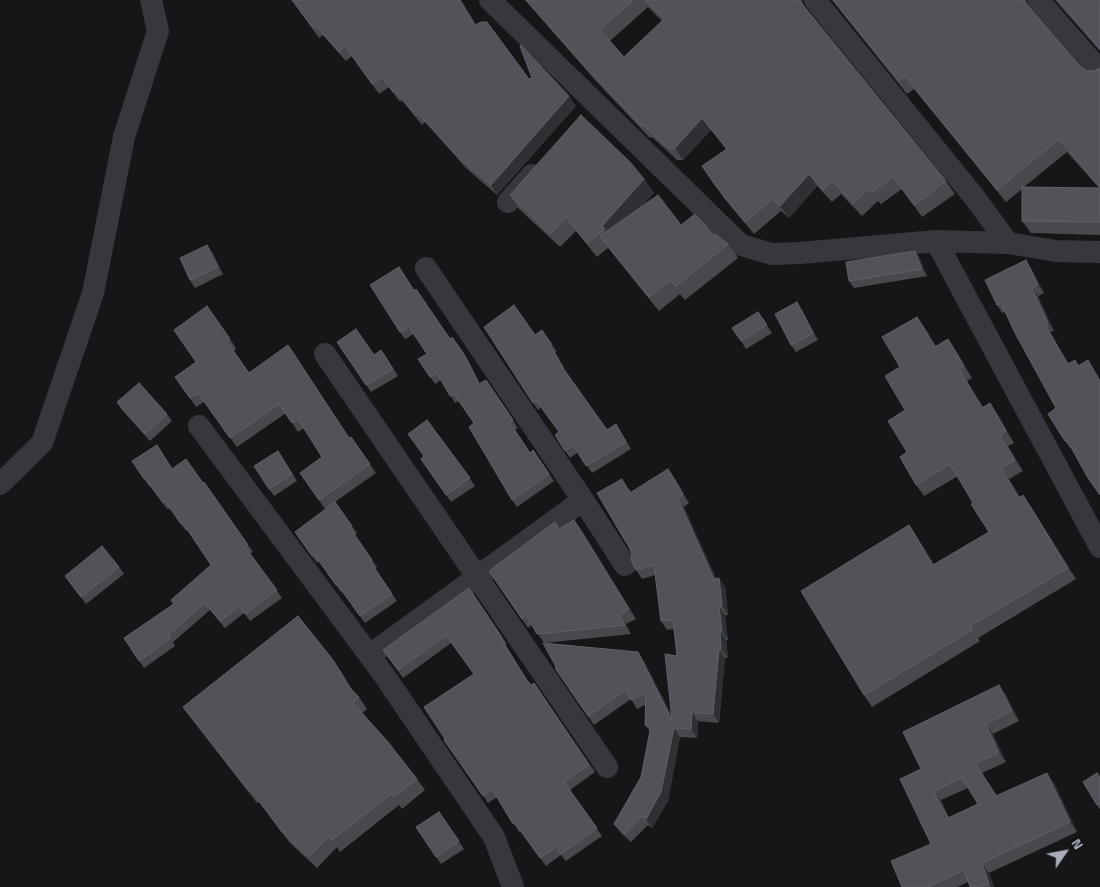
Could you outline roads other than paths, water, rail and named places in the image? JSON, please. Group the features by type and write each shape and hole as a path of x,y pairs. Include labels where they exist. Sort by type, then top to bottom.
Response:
{"street":[{"path":"0,484 42,443 93,293 124,137 158,32 151,0"},
{"path":"490,0 590,110 741,245 772,254 936,241 1008,243 1056,251 1100,252"},
{"path":"815,0 981,205 1008,243"},
{"path":"1039,0 1100,71"},
{"path":"508,202 546,160"},
{"path":"936,241 1100,547"},
{"path":"426,268 625,565"},
{"path":"325,354 607,767"},
{"path":"199,426 370,655 494,837 513,887"},
{"path":"370,655 583,500"}]}
